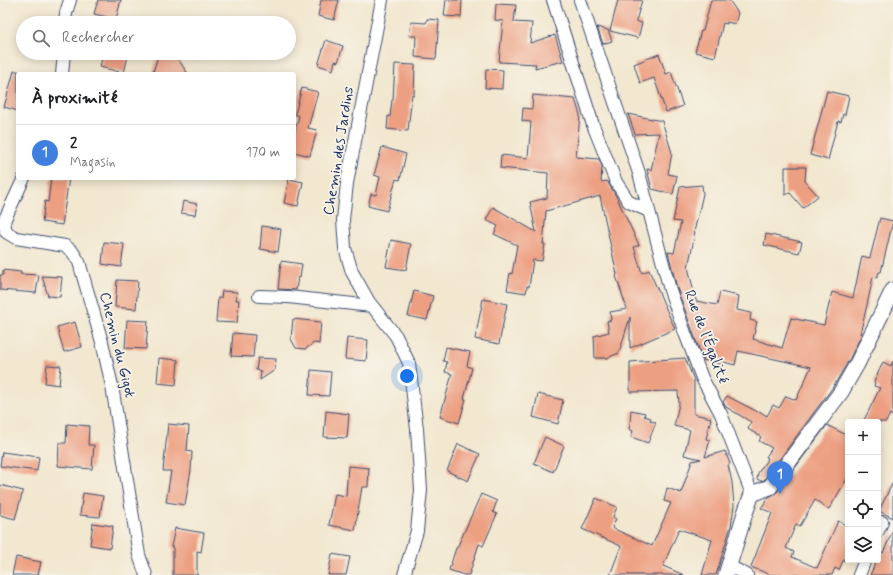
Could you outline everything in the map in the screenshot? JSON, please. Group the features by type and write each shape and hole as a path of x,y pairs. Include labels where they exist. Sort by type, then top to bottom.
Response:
{"street":[{"path":"66,16 70,0"},
{"name":"Chemin des Jardins","path":"382,0 347,183 343,220 345,248 352,272 369,302 396,336 409,363 417,429 421,490 417,531 404,575"},
{"path":"553,0 593,125 616,182 629,202 649,211"},
{"name":"Rue de l'Égalité","path":"580,0 639,173 670,290 702,378 721,414 752,494"},
{"path":"62,72 63,60"},
{"name":"Chemin du Gigot","path":"23,180 2,220 6,232 16,238 65,246 72,251 79,262 102,342 112,386 139,555 146,575"},
{"path":"747,575 727,571 744,513 752,494 770,487 841,392 857,364 893,290"},
{"path":"259,296 288,297 372,306"},
{"path":"859,575 864,563"}],"building":[{"path":"98,0 121,0 117,16 103,16 94,14"},
{"path":"321,0 339,0 334,20 318,16"},
{"path":"446,0 462,0 461,17 444,16"},
{"path":"618,0 642,0 636,21 642,23 638,38 610,31"},
{"path":"711,0 729,0 738,13 735,24 727,22 727,24 723,23 715,57 695,52 701,31 703,31"},
{"path":"496,4 516,5 514,22 532,23 530,43 555,35 563,61 535,68 536,64 499,62 503,21 495,20"},
{"path":"427,19 439,20 436,59 415,57 416,36 409,36 411,22 426,23"},
{"path":"597,27 608,30 612,41 603,44"},
{"path":"326,40 343,46 338,62 335,61 333,70 318,65"},
{"path":"659,54 666,74 671,72 683,106 666,112 654,78 640,83 634,64"},
{"path":"102,60 127,60 124,72 100,67"},
{"path":"157,60 179,60 187,72 153,72"},
{"path":"395,64 415,65 414,95 412,94 408,131 387,129 388,116 390,117 393,100"},
{"path":"486,69 503,70 502,89 485,88"},
{"path":"14,71 18,71 16,72 16,110 4,107"},
{"path":"302,88 318,92 308,128 317,130 310,156 296,152 296,127 299,116 296,114"},
{"path":"827,91 849,96 845,115 843,114 841,122 838,121 828,160 810,155"},
{"path":"533,95 575,99 580,115 576,157 599,159 602,166 601,182 607,181 616,196 639,245 634,247 642,273 649,270 675,329 630,348 630,317 619,353 607,358 595,358 594,336 609,332 607,321 611,320 610,312 627,309 616,276 600,196 546,211 543,244 545,244 542,261 533,260 529,287 527,286 526,293 507,290 510,273 512,274 517,245 494,234 498,226 486,220 493,207 536,232 530,202 547,198 548,173 500,168 501,155 528,158 531,122 522,121 523,108 532,109"},
{"path":"628,114 662,121 672,153 668,174 677,176 673,194 652,189 647,169 651,170 659,133 635,134"},
{"path":"382,147 406,154 400,180 396,179 387,211 368,206 371,194 376,195 380,177 374,175"},
{"path":"785,167 806,167 805,181 818,196 803,208 790,193 785,195"},
{"path":"51,180 69,180 62,225 42,222 45,201 48,202"},
{"path":"289,180 303,182 298,206 284,203"},
{"path":"702,185 703,194 688,267 696,301 717,305 720,292 739,296 737,310 751,313 750,320 757,322 753,339 782,348 791,318 824,325 832,292 853,298 862,256 870,258 880,218 893,221 881,272 879,272 877,278 873,277 860,334 862,334 849,360 833,387 764,480 761,481 757,479 758,473 768,458 766,457 772,448 759,441 761,437 748,429 751,422 726,407 723,402 727,396 767,416 773,405 779,408 786,396 796,400 811,367 738,351 735,365 724,362 723,365 703,360 677,288 668,252 674,253 681,222 673,221 680,187"},
{"path":"183,201 197,204 195,215 181,213"},
{"path":"262,226 281,229 278,252 260,249"},
{"path":"766,234 802,242 799,253 764,245"},
{"path":"391,240 411,244 406,270 386,267"},
{"path":"104,242 124,244 121,267 102,264"},
{"path":"281,261 302,264 296,290 278,289"},
{"path":"3,270 21,272 20,274 39,275 36,293 0,290 0,275 3,275"},
{"path":"42,276 62,277 60,297 48,296"},
{"path":"117,280 138,281 136,309 115,307"},
{"path":"222,291 237,292 236,300 239,300 237,323 216,322 218,298 221,298"},
{"path":"414,291 433,296 427,320 408,316"},
{"path":"483,299 507,304 499,344 475,339"},
{"path":"293,319 321,322 319,344 314,343 305,349 296,348 291,339"},
{"path":"127,320 148,321 146,349 125,348"},
{"path":"75,322 82,347 64,352 57,327"},
{"path":"233,333 255,335 253,357 231,356"},
{"path":"347,338 368,340 366,361 345,359"},
{"path":"446,347 470,352 467,366 472,368 464,399 466,399 459,423 440,417 452,374 445,372 447,362 443,361"},
{"path":"159,358 178,360 176,385 157,383"},
{"path":"258,358 276,359 275,370 260,380 261,371 256,370"},
{"path":"685,358 694,380 694,414 711,418 706,439 710,440 705,457 725,451 730,464 728,465 732,482 734,506 731,526 716,575 702,575 712,540 679,529 663,566 684,575 610,575 621,546 582,529 596,498 617,507 613,517 616,519 612,528 652,546 671,503 664,501 667,488 681,493 692,461 701,459 684,455 690,430 674,426 679,404 678,391 630,392 630,362"},
{"path":"893,361 893,416 890,414 886,422 881,422 881,419 864,419 880,388 874,386 874,382 883,362 891,366"},
{"path":"47,365 61,366 59,385 45,383"},
{"path":"311,370 331,372 329,396 309,395"},
{"path":"538,394 563,400 558,424 533,417"},
{"path":"631,410 645,413 644,416 651,418 650,421 656,422 648,443 631,437 633,431 629,429"},
{"path":"326,411 349,414 347,438 324,437"},
{"path":"67,424 89,426 88,445 94,445 92,469 58,466 59,443 66,443"},
{"path":"168,424 189,426 187,451 192,452 191,470 185,505 166,502 171,471 163,471"},
{"path":"827,425 845,434 845,482 829,509 815,500 800,526 796,524 786,548 794,552 792,557 817,568 838,521 845,524 845,557 839,570 835,568 832,575 771,575 751,567 772,513 761,508 769,497 777,492"},
{"path":"545,437 564,446 553,472 534,463"},
{"path":"458,444 480,454 468,481 447,471"},
{"path":"2,452 39,457 37,471 0,466"},
{"path":"348,466 369,468 368,487 362,487 355,530 329,525 335,494 346,496"},
{"path":"893,482 893,518 881,512 881,507"},
{"path":"0,485 23,491 15,519 0,515"},
{"path":"83,493 103,496 100,517 80,515"},
{"path":"481,494 497,501 493,512 497,514 483,546 479,544 469,575 464,575 449,570 456,548"},
{"path":"93,523 113,526 110,548 90,545"},
{"path":"175,528 204,533 201,552 197,551 197,575 173,575 173,547 171,547"},
{"path":"893,530 893,575 870,575 876,563 881,563 881,552 883,553"},
{"path":"332,554 350,557 346,575 328,575"},
{"path":"16,557 41,562 38,575 12,575"}],"place":[{"name":"2","path":"780,494"}]}
